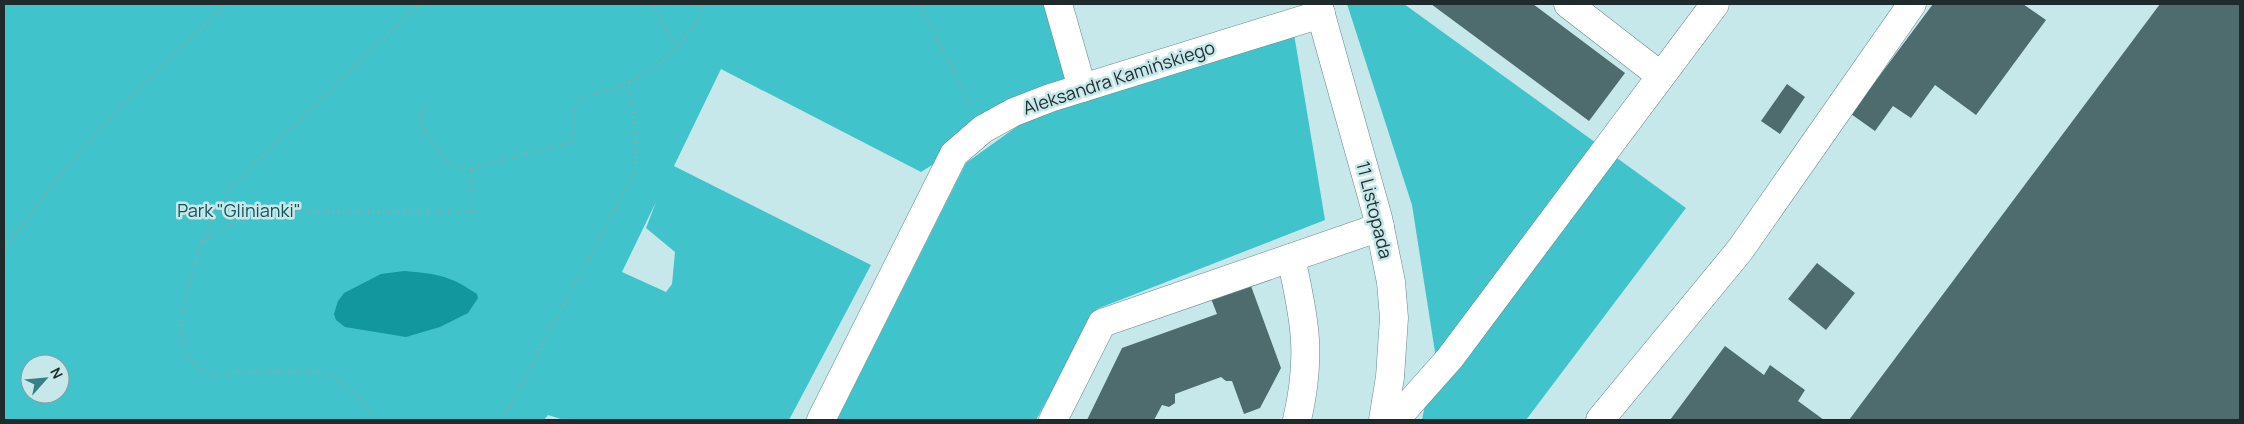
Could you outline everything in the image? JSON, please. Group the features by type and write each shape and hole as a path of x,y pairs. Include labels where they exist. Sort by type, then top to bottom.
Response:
{"street":[{"path":"1058,4 1082,88"},
{"path":"1568,4 1661,76"},
{"path":"1395,420 1450,358 1715,4"},
{"path":"1600,420 1740,250 1912,4"},
{"name":"Aleksandra Kamińskiego","path":"821,420 954,154 983,129 1014,112 1050,98 1319,9"},
{"name":"11 Listopada","path":"1319,9 1380,227 1391,282 1394,318 1390,377 1384,420"},
{"path":"1053,420 1102,323 1380,227"},
{"path":"1291,258 1304,313 1307,359 1305,388 1297,420"}],"path":[{"path":"4,249 54,182 117,110 226,4"},
{"path":"373,420 360,398 328,373 312,371 235,372 220,375 209,373 191,361 182,346 181,313 201,242 229,188 419,4"},
{"path":"652,4 677,49"},
{"path":"427,105 421,111 422,128 449,163 457,167 471,168 574,141 574,112 579,100 629,81 644,73 677,49 696,24 705,4"},
{"path":"919,4 983,129"},
{"path":"502,420 633,176 636,163 636,146 629,81"},
{"path":"201,242 241,220 286,212 473,211 471,168"}],"green space":[{"name":"Park \"Glinianki\"","path":"4,4 1048,4 1071,78 921,172 721,69 674,166 871,265 789,420 564,420 548,415 544,420 4,420","holes":["656,202 646,228 675,252 672,284 666,292 622,272"]},
{"path":"1347,4 1404,4 1686,208 1526,420 1422,420 1435,352 1412,205"},
{"path":"1293,28 1325,220 1097,309 1036,420 837,420 966,163 1022,123"}],"shaded area":[{"path":"404,271 442,276 477,294 478,298 468,313 440,327 406,337 345,327 336,320 334,314 338,301 344,293 381,274"}],"building":[{"path":"1431,4 1533,4 1625,73 1589,121"},
{"path":"1933,4 2023,4 2046,20 1976,115 1935,85 1911,118 1893,106 1875,131 1851,114"},
{"path":"2160,4 2240,4 2240,420 1849,420"},
{"path":"1787,84 1805,97 1780,134 1761,121"},
{"path":"1817,263 1855,293 1826,330 1788,299"},
{"path":"1251,286 1281,368 1260,408 1244,414 1232,381 1226,381 1221,377 1175,394 1175,403 1169,407 1162,405 1154,420 1087,420 1122,348 1217,314 1210,296"},
{"path":"1725,346 1764,375 1770,365 1805,390 1798,401 1824,420 1670,420"}]}
